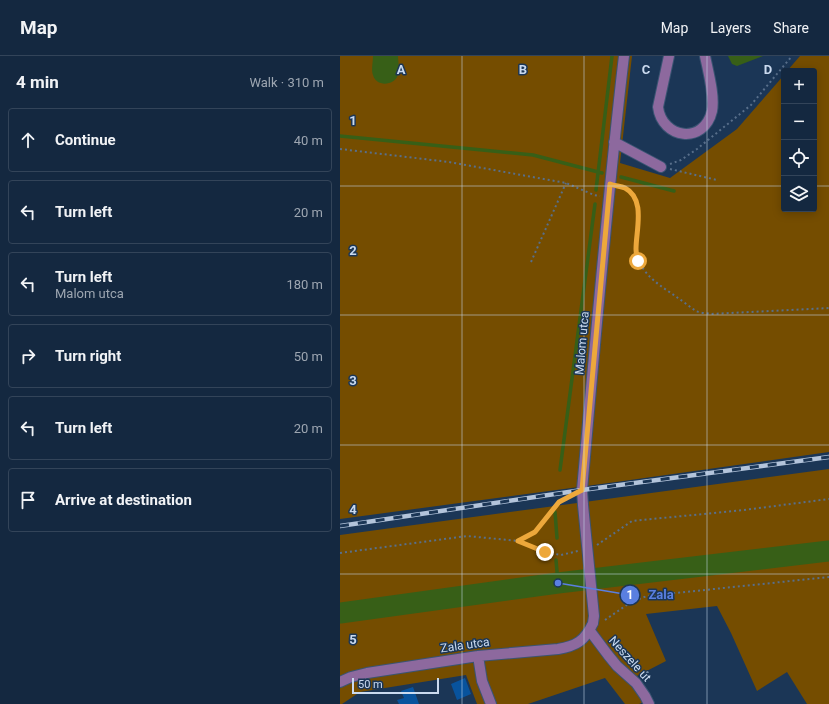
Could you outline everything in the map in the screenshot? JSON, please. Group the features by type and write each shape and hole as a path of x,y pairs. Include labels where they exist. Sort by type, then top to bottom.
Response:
{"street":[{"name":"Malom utca","path":"591,627 594,616 582,490 614,142 624,56"},
{"path":"668,56 658,111 662,119 672,129 682,134 686,134 694,132 704,126 709,119 712,110 713,100 705,56"},
{"path":"614,142 661,167"},
{"name":"Zala utca","path":"340,682 367,673 478,656 570,647 584,638 591,627"},
{"name":"Neszele út","path":"591,627 608,655 617,666 636,683 649,704"},
{"path":"478,656 482,681 490,704"}],"path":[{"path":"661,167 686,157 725,127 751,104 792,56"},
{"path":"340,149 449,162 566,183 588,193"},
{"path":"661,167 717,180"},
{"path":"531,262 566,183"},
{"path":"610,184 624,188 631,192 635,198 639,216 636,250 638,261 646,272 663,287 697,312 710,314 829,308"},
{"path":"518,541 535,532 559,502 582,490"},
{"path":"592,549 632,521 744,510 829,498"},
{"path":"340,554 467,536 518,541 545,552 561,555 584,550"},
{"path":"591,627 631,602 647,596 829,577"}],"shaded area":[{"path":"340,56 632,56 620,163 670,178 737,129 781,78 781,212 817,212 817,68 790,68 800,56 829,56 829,452 340,519"},
{"path":"373,56 398,56 399,71 396,79 385,84 378,82 375,79 372,71"},
{"path":"728,56 763,56 737,66 732,64"},
{"path":"829,469 829,704 807,704 787,672 757,691 717,606 646,614 666,661 637,676 649,700 639,704 625,704 605,678 528,704 477,704 466,675 360,692 340,704 340,535"}],"building":[{"path":"465,678 471,694 457,700 451,684"},
{"path":"413,687 419,704 399,704 397,700 404,698 401,691"}],"waterway":[{"path":"596,190 612,56"},
{"path":"340,136 533,155 602,173"},
{"path":"621,177 674,191"},
{"path":"560,470 595,204"},
{"path":"555,512 557,538"},
{"path":"340,613 558,583 829,551"},
{"path":"556,560 558,583"}],"railway":[{"path":"340,526 582,490 829,457"}],"place":[{"name":"Zala","path":"558,583"}],"route":[{"path":"545,552 518,541 535,532 559,502 582,490 610,184 624,188 631,192 635,198 639,216 636,250 638,261"}]}
